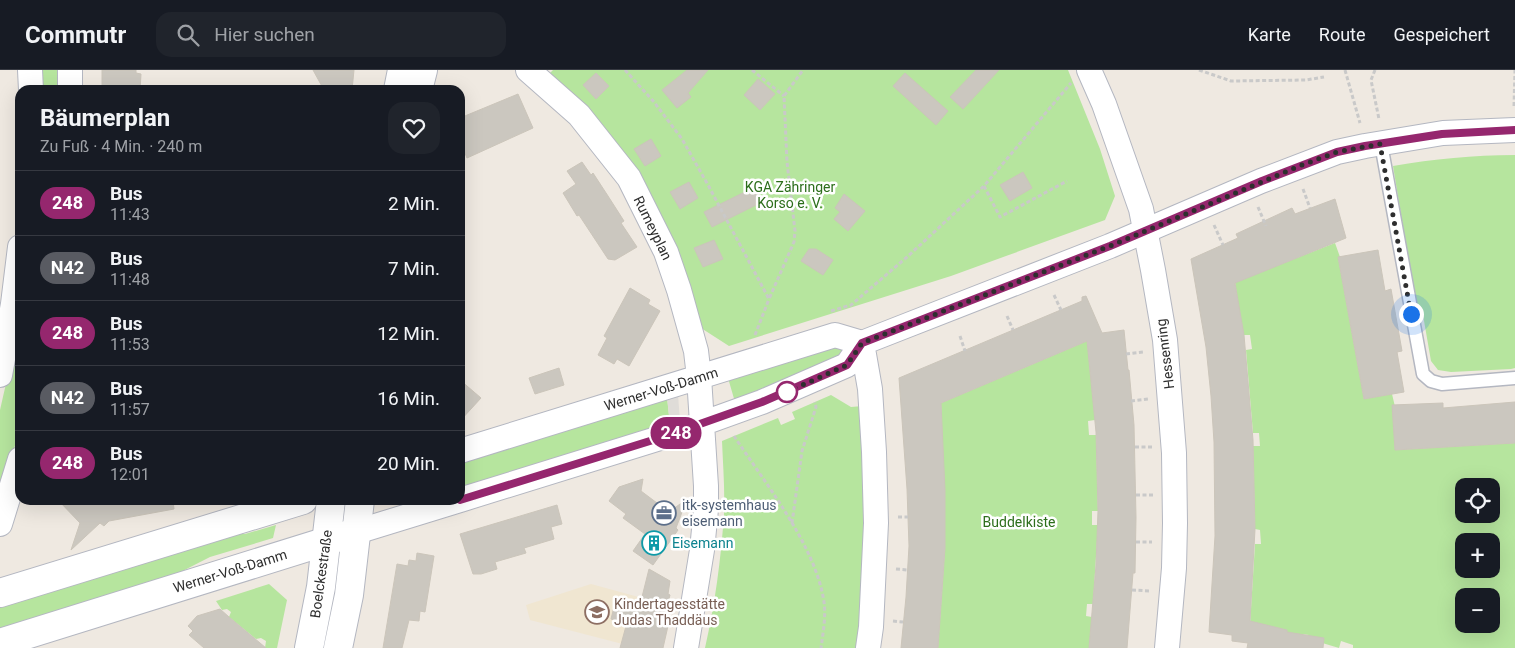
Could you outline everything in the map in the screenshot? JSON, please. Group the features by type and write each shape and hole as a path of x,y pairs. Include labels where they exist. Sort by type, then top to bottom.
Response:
{"street":[{"path":"30,70 31,85"},
{"path":"70,70 70,85"},
{"path":"399,85 402,70"},
{"path":"419,85 423,70"},
{"name":"Rumeyplan","path":"528,70 579,115 628,178 666,252 696,351 706,486 706,510 686,648"},
{"name":"Hessenring","path":"1082,75 1104,104 1141,209 1164,340 1174,453 1175,523 1174,568 1167,648"},
{"path":"868,648 871,627 876,523 870,390 862,343 1145,231 1337,152 1442,134 1515,130"},
{"path":"0,375 15,283"},
{"name":"Werner-Voß-Damm","path":"465,450 835,335 862,343 847,365 787,392 702,425 465,498"},
{"path":"0,524 15,475"},
{"path":"0,593 287,505"},
{"name":"Boelckestraße","path":"309,648 320,596 331,505"},
{"name":"Boelckestraße","path":"338,648 349,595 359,505"},
{"name":"Werner-Voß-Damm","path":"0,643 444,505"}],"lane":[{"path":"1380,144 1423,374 1431,380 1442,384 1515,378"}],"path":[{"path":"625,70 654,102 682,138 769,299"},
{"path":"752,70 784,96"},
{"path":"752,344 794,242 795,231 787,162 784,96 803,70"},
{"path":"1199,70 1230,81 1324,78"},
{"path":"1345,70 1360,123"},
{"path":"1375,70 1372,80 1379,119"},
{"path":"1514,106 1515,70"},
{"path":"825,313 851,305 907,258 984,186 1082,75"},
{"path":"984,186 1000,217 1067,181"},
{"path":"1303,189 1310,208"},
{"path":"1258,207 1266,226"},
{"path":"1214,225 1223,245"},
{"path":"1054,295 1061,310"},
{"path":"1007,316 1013,330"},
{"path":"755,335 763,333"},
{"path":"960,336 965,350"},
{"path":"1126,354 1150,350"},
{"path":"792,524 802,451 816,407 814,398"},
{"path":"1131,401 1156,398"},
{"path":"732,432 792,524 820,582 824,604 822,648"},
{"path":"1135,447 1159,446"},
{"path":"1136,495 1160,494"},
{"path":"895,516 908,517"},
{"path":"1136,542 1160,542"},
{"path":"894,569 908,570"},
{"path":"1132,590 1156,591"}],"shaded area":[{"path":"678,394 680,422 670,425 667,397"},
{"name":"Kindertagesstätte Judas Thaddäus","path":"591,584 668,605 664,620 668,626 638,648 530,620 526,605"}],"green space":[{"path":"40,70 62,70 62,85 39,85"},
{"name":"KGA Zähringer Korso e. V.","path":"553,70 1068,70 1100,149 1115,196 1105,220 951,276 729,346 701,328 681,260 656,205 639,175 576,98 550,73"},
{"path":"1515,155 1515,368 1451,372 1438,370 1431,361 1423,315 1417,311 1393,166 1454,158"},
{"path":"1335,243 1340,257 1338,257 1364,399 1392,394 1396,411 1393,412 1395,450 1515,443 1515,648 1353,648 1353,645 1341,641 1339,648 1309,639 1309,635 1302,634 1301,637 1250,625 1255,544 1261,544 1260,530 1255,529 1253,446 1260,446 1259,433 1253,433 1246,350 1252,349 1250,335 1243,335 1235,282"},
{"path":"15,335 15,445 0,497 0,410"},
{"name":"Buddelkiste","path":"1087,341 1095,420 1088,421 1089,435 1096,435 1098,511 1092,511 1092,525 1098,525 1093,604 1087,604 1086,616 1092,617 1089,648 938,648 945,548 941,403"},
{"path":"841,344 846,353 735,402 728,378"},
{"path":"831,395 851,407 863,406 868,482 860,648 705,648 715,598 723,531 722,441 778,418 781,425 795,419 792,412"},
{"path":"667,397 670,425 465,489 465,459"},
{"path":"276,525 273,538 210,557 161,582 0,633 0,603 230,534 245,534"},
{"path":"269,584 287,600 277,648 265,648 266,641 261,638 256,639 229,617 231,612 227,609 222,610 216,601"}],"building":[{"path":"102,70 136,70 136,73 141,74 140,85 102,85"},
{"path":"313,70 354,70 352,85 321,85"},
{"path":"687,70 708,70 688,93 691,97 677,108 662,90"},
{"path":"976,70 999,70 963,109 950,97"},
{"path":"596,73 609,86 596,99 583,85"},
{"path":"905,73 948,111 936,125 893,86"},
{"path":"758,79 775,94 760,110 744,95"},
{"path":"518,94 533,128 467,158 465,153 465,116"},
{"path":"651,139 661,156 645,166 634,149"},
{"path":"582,162 591,175 593,173 608,196 624,221 621,223 637,247 615,260 608,259 563,193 576,184 567,171"},
{"path":"1023,172 1032,188 1010,201 1000,185"},
{"path":"689,182 698,198 680,209 670,192"},
{"path":"755,187 762,202 712,227 704,212"},
{"path":"844,194 865,211 848,231 834,219 840,212 835,208"},
{"path":"1335,199 1346,238 1235,283 1244,335 1253,440 1255,529 1250,621 1287,630 1287,632 1324,638 1323,648 1247,648 1248,643 1232,641 1232,635 1209,632 1215,536 1214,442 1206,347 1191,259 1238,238 1236,234 1292,208 1295,214"},
{"path":"714,240 723,259 703,267 694,248"},
{"path":"809,249 816,249 833,260 823,275 801,261"},
{"path":"1378,250 1385,291 1391,289 1402,351 1397,352 1404,392 1364,399 1338,257"},
{"path":"630,288 650,300 648,304 660,311 629,366 617,359 614,364 598,355 607,338 604,336"},
{"path":"1086,296 1102,333 1124,330 1129,370 1134,425 1136,517 1135,573 1133,573 1127,648 1089,648 1096,565 1098,511 1096,432 1087,341 941,403 945,490 945,548 938,648 901,648 909,546 899,378 1082,301 1082,297"},
{"path":"559,368 564,385 535,394 529,378"},
{"path":"465,384 481,398 465,416"},
{"path":"1515,402 1515,443 1395,450 1392,405 1443,403 1443,408"},
{"path":"643,479 641,491 669,512 687,499 676,528 678,530 653,565 633,551 645,534 623,518 626,514 609,501 619,487"},
{"path":"63,505 174,505 174,509 109,521 104,526 100,523 71,550 80,523"},
{"path":"557,505 562,524 551,527 554,539 524,548 526,553 495,562 497,569 481,574 473,574 460,534"},
{"path":"417,553 434,556 425,612 420,611 419,621 409,620 402,648 383,648 397,564 408,566 409,560 416,561"},
{"path":"649,569 670,581 668,594 670,595 663,622 668,626 663,648 620,648 626,626 618,624 619,622 611,619 616,599 640,605"},
{"path":"220,609 266,648 204,648 189,635 193,631 188,626 197,616"}],"bus line":[{"name":"248","path":"465,498 702,425 762,402 847,365 862,343 1110,246 1262,181 1337,152 1442,134 1515,130"}],"place":[{"name":"itk-systemhaus eisemann","path":"664,513"},
{"name":"Eisemann","path":"654,543"},
{"name":"Kindertagesstätte Judas Thaddäus","path":"597,612"}],"route":[{"path":"787,392 847,365 862,343 1110,246 1302,165 1337,152 1380,144 1411,314"}]}
